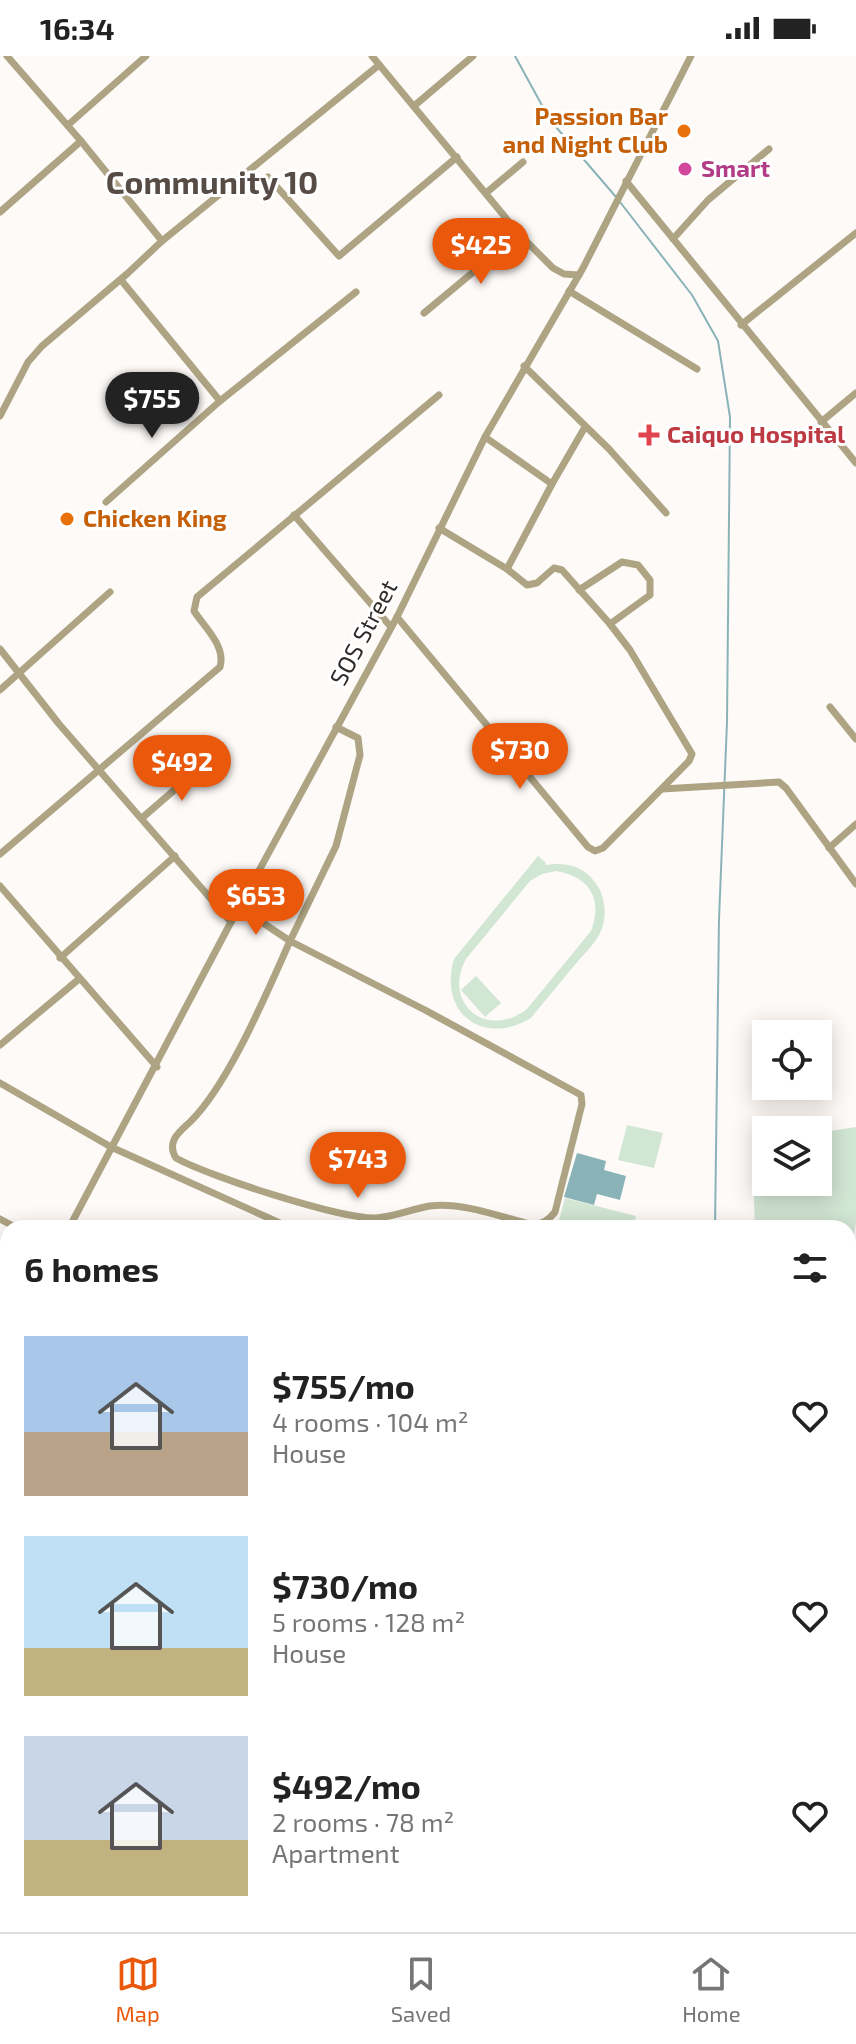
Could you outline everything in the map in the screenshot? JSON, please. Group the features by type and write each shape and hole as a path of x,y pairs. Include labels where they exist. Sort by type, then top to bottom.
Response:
{"street":[{"path":"0,61 6,56 68,125 162,241"},
{"path":"68,125 146,56"},
{"path":"372,56 519,234 553,268 564,274 579,275"},
{"path":"414,106 473,56"},
{"name":"SOS Street","path":"73,1220 397,617 485,437 579,275 691,56"},
{"path":"0,416 33,355 162,241 379,65"},
{"path":"0,212 81,141"},
{"path":"673,239 708,200 769,149"},
{"path":"268,177 339,256 457,157"},
{"path":"486,193 523,162"},
{"path":"626,181 856,463"},
{"path":"741,325 856,233"},
{"path":"424,313 519,234"},
{"path":"121,280 220,401"},
{"path":"569,291 697,369"},
{"path":"106,502 220,401 356,292"},
{"path":"524,366 666,513"},
{"path":"821,422 856,393"},
{"path":"0,854 220,667 223,657 220,648 194,611 197,597 439,395"},
{"path":"507,569 585,427"},
{"path":"485,437 552,484"},
{"path":"294,515 391,627"},
{"path":"397,617 588,847 595,851 603,848 689,761 692,751 630,650 558,569 554,568 532,586 527,585 507,569 439,528"},
{"path":"579,590 622,562 638,565 650,580 650,595 610,624"},
{"path":"0,690 110,592"},
{"path":"0,649 100,771 231,922"},
{"path":"830,707 856,739"},
{"path":"336,727 358,738 360,755 336,846 264,999 203,1108 172,1141 172,1151 176,1158 259,1189 343,1213 374,1218 430,1206 450,1206 511,1220"},
{"path":"142,818 202,766"},
{"path":"662,789 773,781 783,785 856,884"},
{"path":"829,848 856,824"},
{"path":"60,958 175,856"},
{"path":"0,886 3,898 157,1067"},
{"path":"239,907 290,941 581,1095 582,1104 555,1212 547,1220"},
{"path":"0,1045 79,979"},
{"path":"0,1083 111,1147 268,1219"}],"green space":[{"path":"538,856 545,865 579,868 599,888 605,915 599,935 531,1018 496,1029 468,1020 453,995 451,978 454,959","holes":["556,871 578,878 591,891 595,909 591,931 527,1009 512,1018 497,1021 484,1019 472,1012 464,1003 460,990 460,975 466,959 530,881"]},
{"path":"476,976 501,1003 485,1017 461,990"},
{"path":"627,1125 663,1133 654,1168 618,1160"},
{"path":"856,1127 856,1220 755,1220 754,1196 832,1196 832,1131"},
{"path":"565,1198 636,1216 635,1220 559,1220"}],"water":[{"path":"577,1153 606,1161 604,1170 626,1176 620,1200 597,1194 594,1205 564,1197"}],"waterway":[{"path":"515,56 550,120 616,197"},
{"path":"620,202 692,295 718,341 730,417 727,722 719,919 715,1220"}],"place":[{"name":"Passion Bar and Night Club","path":"684,131"},
{"name":"Smart","path":"685,169"},
{"name":"Caiquo Hospital","path":"649,435"},
{"name":"Chicken King","path":"67,519"}],"district":[{"name":"Community 10","path":"212,183"}]}
